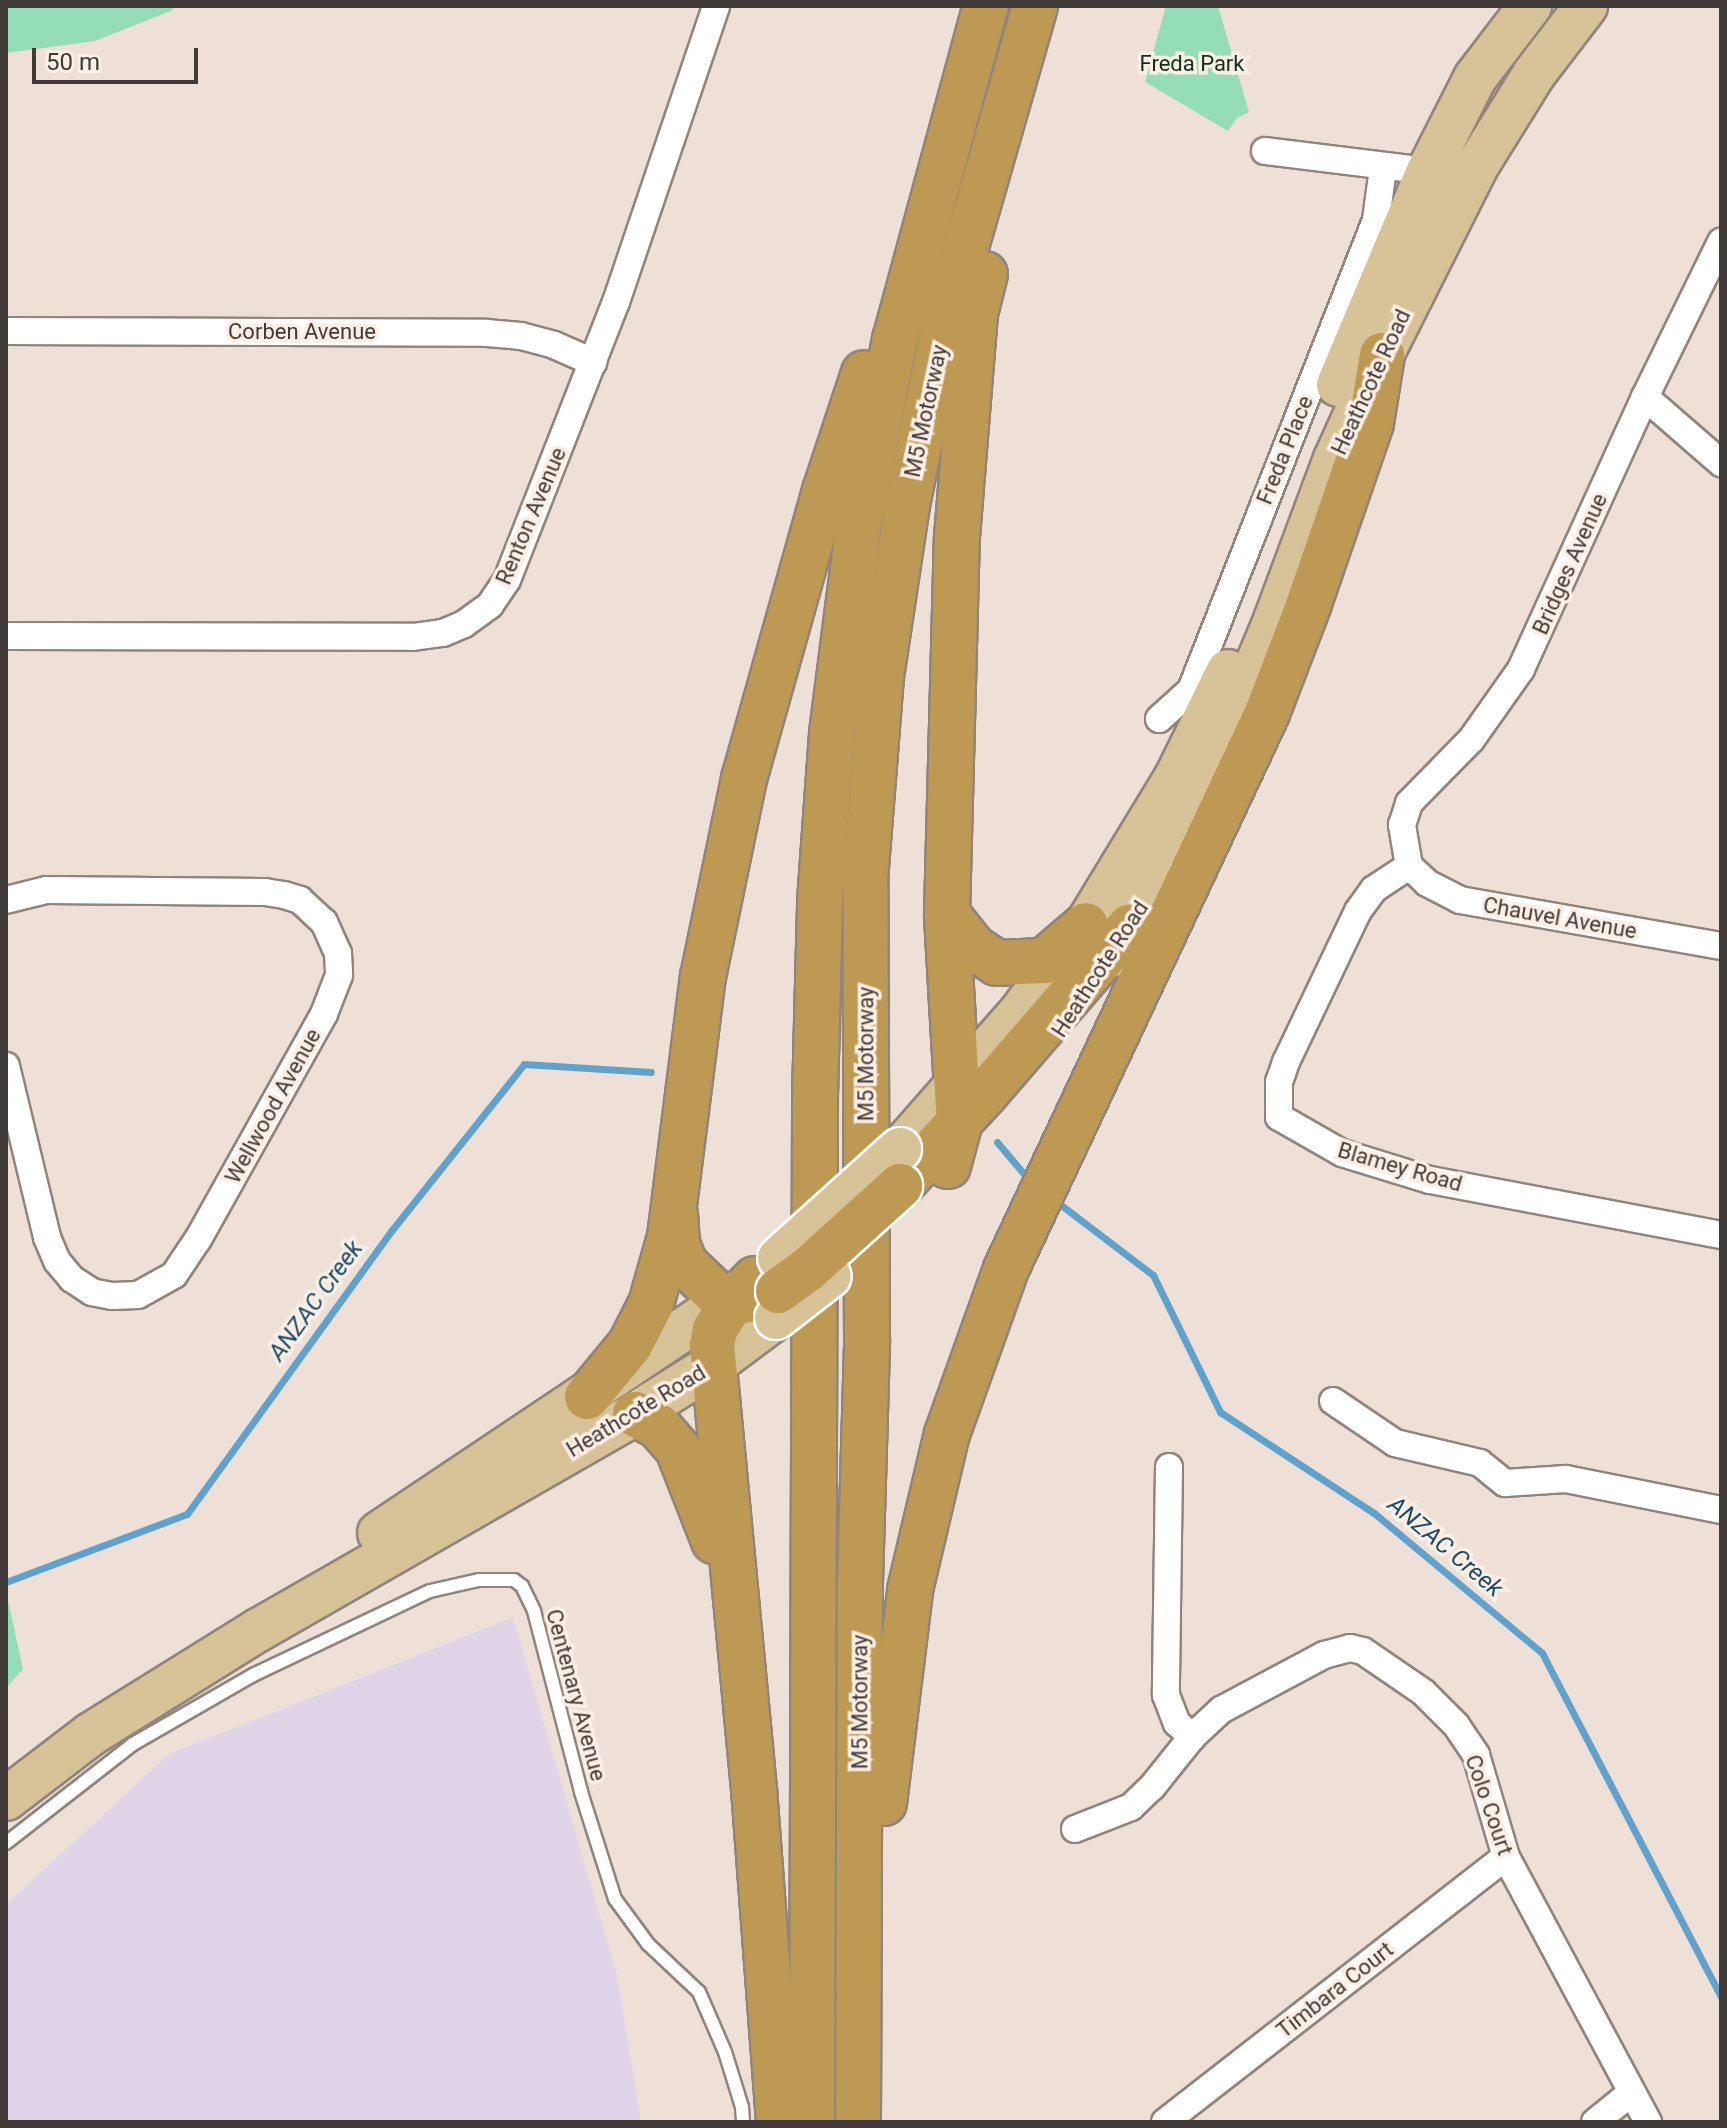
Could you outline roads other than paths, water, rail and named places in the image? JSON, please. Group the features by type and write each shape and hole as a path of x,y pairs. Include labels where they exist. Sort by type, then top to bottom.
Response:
{"highway":[{"name":"M5 Motorway","path":"812,2122 815,1097 820,901 832,733 859,523 892,354 971,52 986,6"},
{"name":"M5 Motorway","path":"858,2122 860,1582 867,1340 865,880 881,677 907,505 945,320 1035,6"},
{"path":"948,1166 958,1104 947,914 957,537 975,314 1029,93 1058,6"},
{"path":"587,1397 630,1345 651,1304 670,1237 703,977 744,779 825,491 971,52"},
{"path":"867,2122 884,1806 900,1650 924,1522 947,1434 1001,1284 1029,1218 1211,838 1267,713 1371,423 1382,355"},
{"path":"947,914 974,948 997,963 1044,961 1086,925"},
{"path":"779,2122 754,1789 713,1365 715,1330 757,1292 806,1271 901,1182 958,1104 1129,927"},
{"path":"673,1199 677,1244 685,1264 757,1292"},
{"path":"635,1414 659,1427 678,1449 709,1521 736,1621"}],"main road":[{"name":"Heathcote Road","path":"958,1104 1022,1010 1086,925 1176,777 1236,653 1309,453 1475,78 1530,6"},
{"name":"Heathcote Road","path":"901,1182 948,1166 1037,1066 1129,927 1201,798 1236,718 1335,459 1382,355 1477,166 1534,74 1584,8"},
{"name":"Heathcote Road","path":"260,1629 397,1519 757,1292"},
{"name":"Heathcote Road","path":"6,1799 91,1734 260,1629 635,1414 713,1365"}],"street":[{"name":"Renton Avenue","path":"6,636 413,637 443,633 464,624 490,605 507,580 593,362 666,164 716,6"},
{"path":"1265,151 1383,168 1436,170"},
{"name":"Freda Place","path":"1159,719 1191,690 1376,220 1383,168"},
{"name":"Bridges Avenue","path":"1409,866 1402,825 1409,803 1471,740 1521,669 1645,397 1721,242"},
{"name":"Corben Avenue","path":"6,331 487,333 521,336 554,345 593,362"},
{"path":"1645,397 1721,463"},
{"name":"Chauvel Avenue","path":"1409,866 1427,883 1460,900 1721,946"},
{"name":"Blamey Road","path":"1409,866 1374,889 1358,911 1286,1062 1279,1082 1279,1117 1342,1153 1430,1180 1721,1235"},
{"name":"Wellwood Avenue","path":"6,900 46,890 265,892 284,895 300,900 324,922 338,953 339,975 324,1014 198,1239 174,1275 138,1295 112,1296 92,1292 72,1279 57,1261 47,1237 6,1066"},
{"path":"1333,1401 1395,1443 1465,1458 1490,1469 1505,1483 1566,1479 1721,1510"},
{"path":"1169,1467 1166,1695 1177,1723 1192,1737"},
{"name":"Colo Court","path":"1075,1829 1131,1807 1152,1787 1192,1737 1221,1710 1324,1655 1350,1648 1363,1651 1423,1692 1456,1725 1476,1755 1506,1857 1648,2122"},
{"name":"Timbara Court","path":"1165,2122 1506,1857"},
{"path":"1595,2122 1631,2093"}],"lane":[{"path":"1517,75 1526,61 1584,8"},
{"name":"Centenary Avenue","path":"6,1843 133,1744 253,1675 430,1591 479,1580 514,1580 522,1586 534,1611 581,1792 615,1899 648,1944 699,1992 725,2052 742,2107 743,2122"}],"waterway":[{"name":"ANZAC Creek","path":"6,1582 187,1514 392,1230 524,1064 651,1072"},
{"name":"ANZAC Creek","path":"997,1142 1030,1181"},
{"name":"ANZAC Creek","path":"1061,1205 1153,1275 1220,1412 1374,1513 1542,1653 1721,1997"}],"park label":[{"name":"Freda Park","path":"1192,64"}]}
